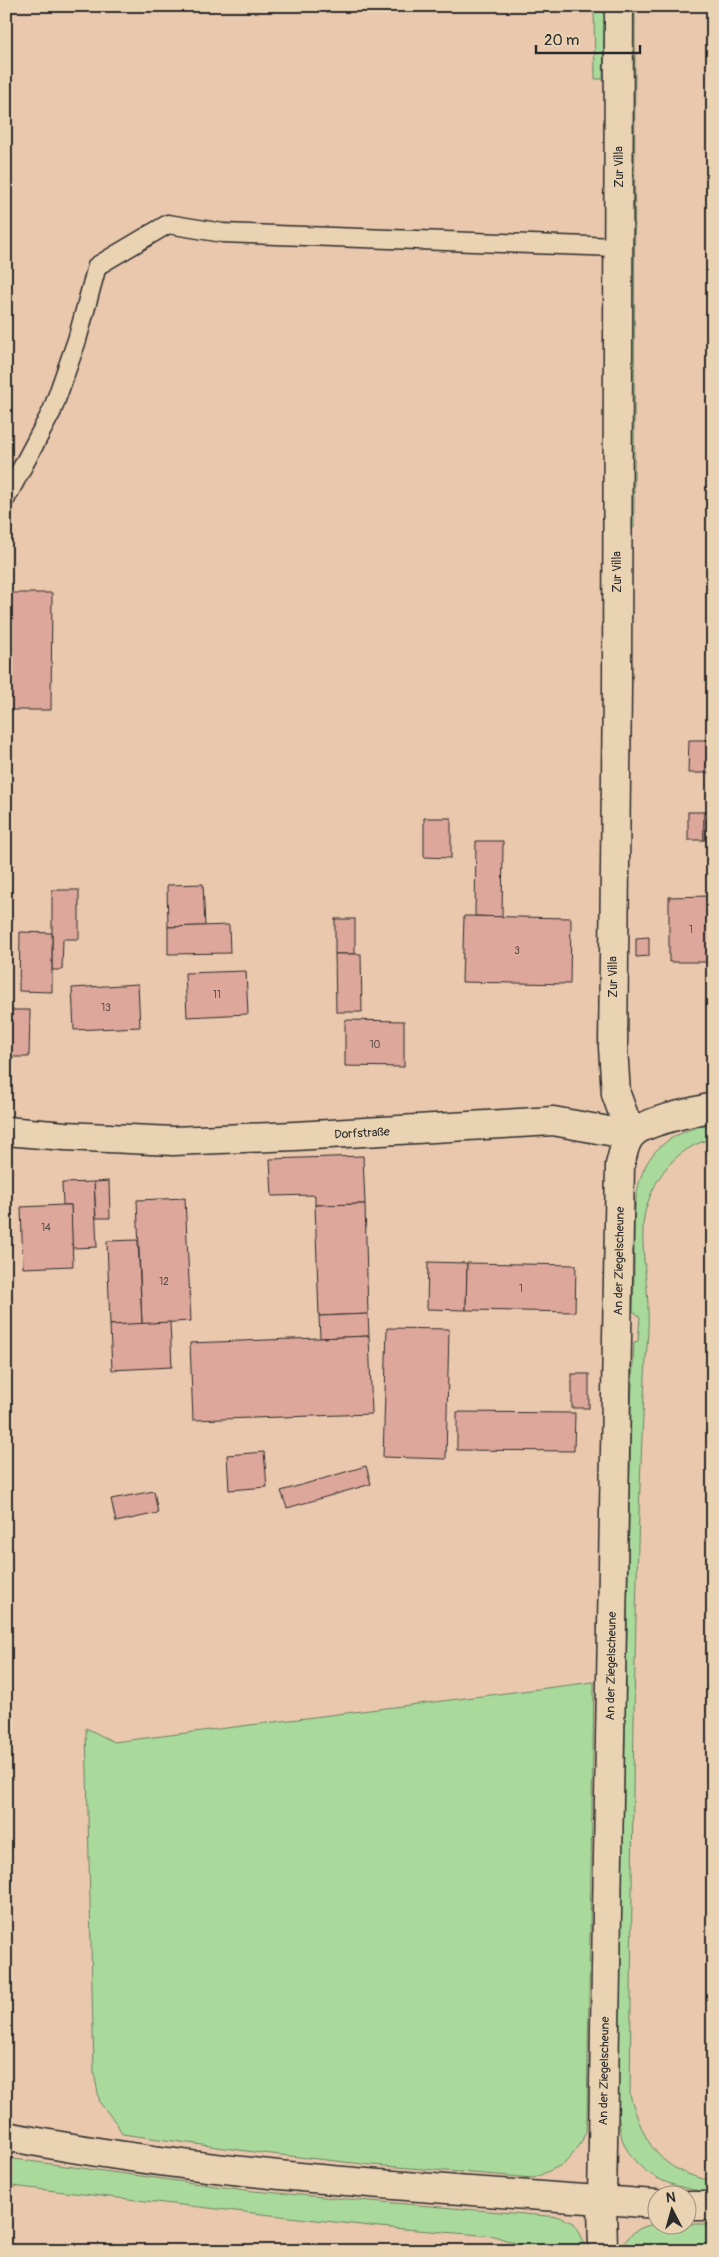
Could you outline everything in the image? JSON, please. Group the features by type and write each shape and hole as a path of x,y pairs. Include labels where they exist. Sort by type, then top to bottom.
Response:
{"street":[{"name":"Zur Villa","path":"619,6 617,687 613,1047 616,1094 631,1135"},
{"path":"631,1135 651,1123 713,1107"},
{"name":"Dorfstraße","path":"6,1131 174,1141 553,1122 631,1135"},
{"name":"An der Ziegelscheune","path":"604,2251 602,2200 620,1165 624,1149 631,1135"},
{"path":"6,2136 160,2160 256,2172 374,2183 646,2203"},
{"path":"696,2206 713,2206"}],"lane":[{"path":"6,498 52,411 77,340 98,266 168,224 223,233 618,247"}],"green space":[{"path":"594,6 605,6 603,79 595,79"},
{"path":"629,6 635,6 634,528 628,527"},
{"path":"713,1123 713,1138 689,1148 663,1171 647,1205 643,1229 648,1322 638,1543 630,2095 642,2128 657,2153 667,2163 679,2170 713,2181 713,2193 696,2190 696,2184 672,2184 663,2181 641,2167 623,2142 618,2115 631,1408 634,1342 638,1341 640,1317 633,1311 635,1215 641,1177 648,1162 658,1149 672,1138"},
{"path":"594,1682 587,2116 586,2131 581,2143 564,2164 534,2178 372,2165 254,2152 122,2134 117,2124 100,2103 94,2073 86,1728 114,1742"},
{"path":"6,2158 253,2191 559,2217 574,2223 584,2244 585,2251 531,2251 527,2247 494,2236 379,2227 6,2185"},
{"path":"696,2224 713,2224 713,2248 622,2251 630,2236 646,2226 646,2234 696,2234"}],"building":[{"path":"6,593 52,593 51,710 6,710"},
{"path":"689,740 713,740 713,773 688,773"},
{"path":"688,812 704,812 704,840 688,840"},
{"path":"704,812 713,812 713,840 704,840"},
{"path":"424,818 451,818 451,858 424,857"},
{"path":"476,841 503,841 502,917 475,916"},
{"path":"203,884 205,926 168,927 167,885"},
{"path":"52,890 79,890 79,939 63,939 62,970 52,970"},
{"path":"713,896 713,962 669,962 669,897"},
{"path":"464,916 571,918 570,984 462,982"},
{"path":"335,919 355,919 355,954 335,954"},
{"path":"229,925 230,953 168,954 168,927"},
{"path":"20,932 52,933 52,992 19,991"},
{"path":"649,937 649,956 636,957 636,938"},
{"path":"335,954 361,954 362,1012 336,1012"},
{"path":"246,971 248,1014 187,1017 185,973"},
{"path":"138,984 140,1027 74,1030 72,988"},
{"path":"6,1010 30,1010 29,1057 6,1057"},
{"path":"345,1020 404,1021 404,1067 345,1066"},
{"path":"363,1156 365,1204 315,1205 315,1195 272,1196 270,1159"},
{"path":"109,1181 110,1218 96,1218 94,1182"},
{"path":"94,1182 97,1247 72,1248 71,1205 63,1205 62,1183"},
{"path":"185,1198 191,1321 142,1324 137,1200"},
{"path":"365,1204 368,1314 319,1316 315,1205"},
{"path":"71,1205 73,1266 23,1268 21,1207"},
{"path":"138,1240 142,1324 110,1325 107,1241"},
{"path":"428,1262 467,1263 466,1310 427,1309"},
{"path":"467,1263 576,1265 575,1312 466,1310"},
{"path":"368,1314 369,1336 320,1338 319,1316"},
{"path":"170,1322 172,1367 112,1370 110,1325"},
{"path":"387,1328 449,1329 446,1459 383,1457"},
{"path":"369,1336 372,1414 193,1420 190,1343"},
{"path":"572,1374 589,1374 589,1408 572,1408"},
{"path":"457,1412 575,1413 574,1451 457,1450"},
{"path":"264,1452 267,1487 229,1490 227,1455"},
{"path":"366,1466 371,1484 287,1508 281,1491"},
{"path":"154,1491 158,1513 116,1522 111,1499"}]}
